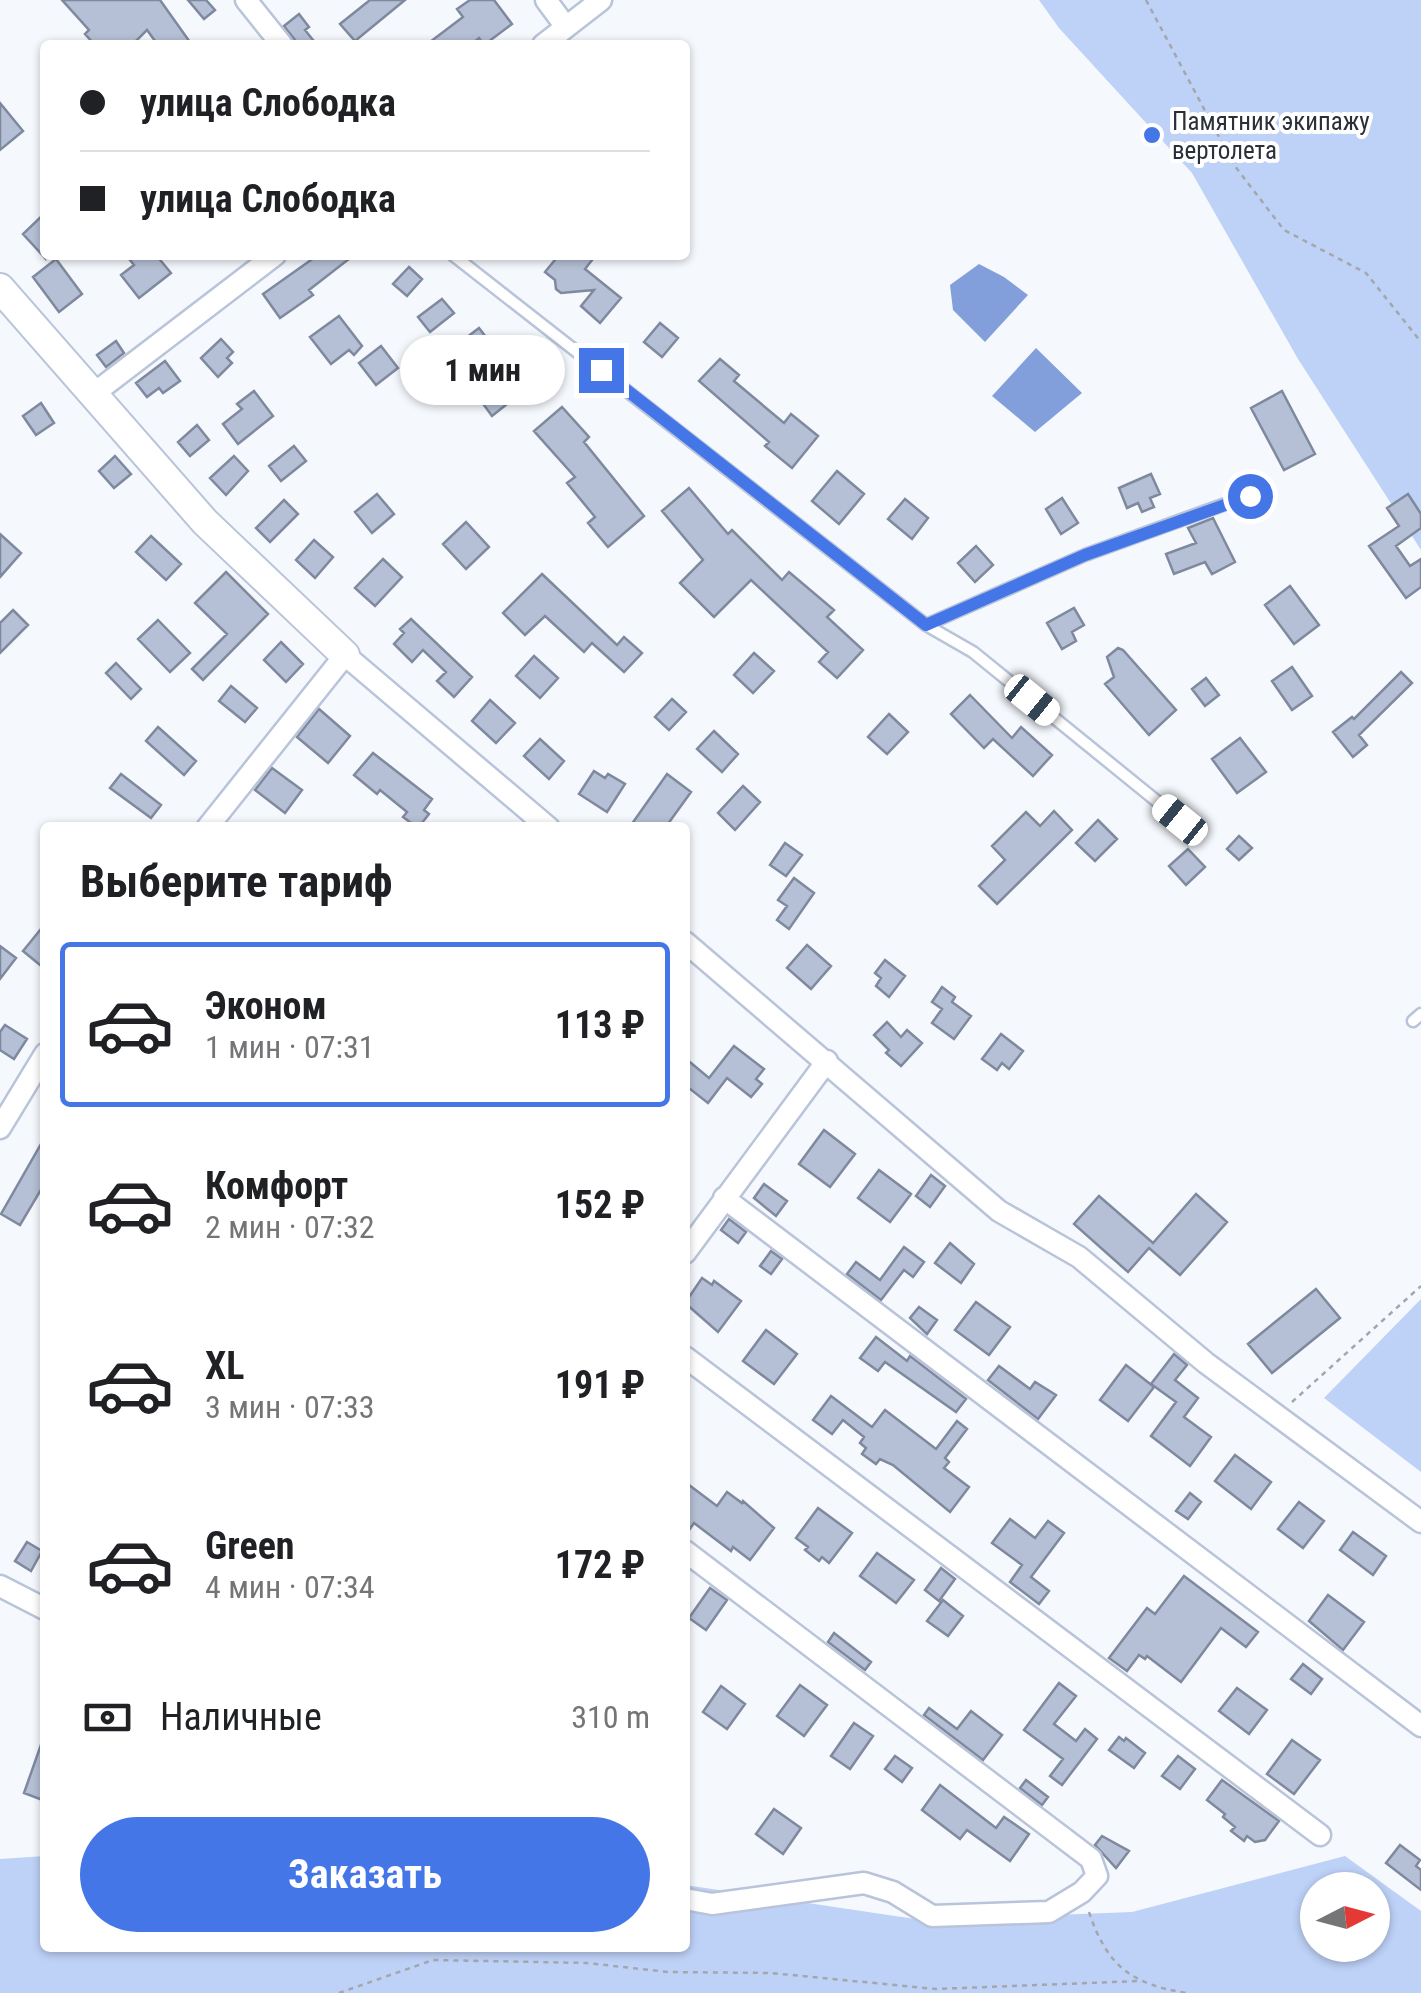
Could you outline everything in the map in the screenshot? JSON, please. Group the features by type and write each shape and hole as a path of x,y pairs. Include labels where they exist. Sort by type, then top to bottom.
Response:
{"street":[{"path":"246,0 278,40"},
{"path":"546,0 566,27"},
{"path":"549,40 601,0"},
{"path":"92,395 268,260"},
{"path":"4,302 206,522 345,655 543,822"},
{"path":"211,822 345,655"},
{"path":"690,946 999,1211 1079,1257 1206,1363 1421,1522"},
{"path":"690,1246 826,1061"},
{"path":"0,1128 40,1062"},
{"path":"724,1198 1421,1726"},
{"path":"690,1361 1320,1834"},
{"path":"690,1555 1091,1860 1096,1876 1082,1892 1050,1912 932,1916 893,1892 864,1884 712,1904 690,1900"},
{"path":"0,1586 40,1606"}],"lane":[{"path":"459,260 926,625 973,652 1180,820"},
{"path":"926,625 1085,555 1250,496"}],"path":[{"path":"1146,0 1234,165 1284,230 1366,273 1421,342"},
{"path":"1270,1411 1283,1400 1295,1402 1421,1286"},
{"path":"1082,1892 1094,1928 1116,1966 1139,1981"},
{"path":"339,1993 432,1960 771,1973 936,1989 1139,1981 1186,1993"}],"shaded area":[{"path":"1039,0 1421,0 1421,550 1298,359 1192,173 1059,28"},
{"path":"979,264 1028,295 985,342 953,310 950,285"},
{"path":"1036,348 1082,393 1035,432 992,396"},
{"path":"1421,1299 1421,1472 1324,1398"},
{"path":"40,1856 40,1952 690,1952 690,1886 922,1920 1132,1912 1345,1856 1367,1872 1300,1872 1300,1962 1390,1962 1390,1889 1421,1911 1421,1993 0,1993 0,1859"}],"building":[{"path":"62,0 160,0 188,40 154,40 147,30 137,40 90,40 85,34 89,30"},
{"path":"188,0 206,0 215,10 204,19"},
{"path":"370,0 405,0 356,40 340,24"},
{"path":"470,0 494,0 512,24 491,40 433,40 463,17 457,9"},
{"path":"299,14 313,40 295,40 284,26"},
{"path":"0,103 23,131 0,150"},
{"path":"40,218 40,253 23,234"},
{"path":"57,260 82,294 59,312 33,277"},
{"path":"130,260 160,260 171,273 139,298 121,275 134,265"},
{"path":"311,260 348,260 309,290 313,295 280,318 263,294"},
{"path":"555,260 592,260 585,269 621,298 600,323 581,306 594,290 561,293 555,280 545,272"},
{"path":"409,267 422,279 407,296 393,284"},
{"path":"442,299 454,313 430,332 418,317"},
{"path":"339,316 362,346 354,355 349,350 331,364 310,337"},
{"path":"660,323 678,338 662,357 644,342"},
{"path":"479,328 512,371 517,367 531,385 492,416 446,353"},
{"path":"221,339 233,352 227,358 232,363 218,377 201,358"},
{"path":"116,341 124,353 106,367 97,355"},
{"path":"381,346 398,368 376,385 359,363"},
{"path":"720,359 739,375 734,381 784,423 791,414 818,436 792,468 765,446 769,442 699,381"},
{"path":"165,361 180,381 163,393 159,388 147,397 136,383"},
{"path":"254,391 273,416 238,444 223,424 242,409 237,404"},
{"path":"1282,391 1315,454 1284,470 1251,408"},
{"path":"41,403 54,423 36,435 23,416"},
{"path":"562,407 589,437 584,442 644,516 608,547 588,523 595,517 567,483 575,477 534,431"},
{"path":"197,425 209,440 190,456 178,442"},
{"path":"294,446 306,461 281,481 269,466"},
{"path":"115,456 131,474 114,488 99,471"},
{"path":"234,456 248,471 226,495 210,478"},
{"path":"837,471 864,494 839,524 812,501"},
{"path":"1151,474 1160,494 1150,498 1154,507 1142,512 1138,503 1127,508 1119,488"},
{"path":"689,488 728,534 732,530 782,580 789,572 834,610 827,617 863,650 837,678 819,662 828,652 751,580 714,617 680,583 703,560 662,511"},
{"path":"377,494 394,514 372,533 355,512"},
{"path":"1408,494 1421,514 1421,528 1396,546 1410,566 1421,559 1421,587 1406,598 1369,546 1399,526 1387,508"},
{"path":"1062,498 1078,523 1061,534 1046,509"},
{"path":"905,499 928,518 912,539 888,519"},
{"path":"284,500 298,514 270,542 256,528"},
{"path":"1213,518 1235,562 1212,574 1205,562 1174,574 1166,554 1196,543 1188,528"},
{"path":"466,522 489,547 466,569 443,544"},
{"path":"0,534 21,553 0,577"},
{"path":"151,536 181,564 166,580 136,552"},
{"path":"314,540 333,557 315,578 296,560"},
{"path":"976,546 993,565 975,582 958,563"},
{"path":"383,559 402,577 375,606 355,588"},
{"path":"226,572 268,614 203,680 192,669 227,634 195,603"},
{"path":"542,574 617,645 624,637 642,653 624,672 592,643 584,652 545,616 525,635 503,613"},
{"path":"1290,586 1319,625 1294,644 1265,605"},
{"path":"1074,608 1084,625 1072,632 1076,641 1062,649 1047,623"},
{"path":"13,610 28,625 0,653 0,623"},
{"path":"411,619 472,677 454,697 437,681 446,672 423,650 412,662 394,644 404,633 400,629"},
{"path":"158,620 190,653 170,672 138,639"},
{"path":"281,642 303,664 286,682 264,660"},
{"path":"1118,648 1176,710 1149,735 1105,684 1114,677 1107,657"},
{"path":"754,653 774,671 753,693 734,675"},
{"path":"534,656 558,678 540,698 516,676"},
{"path":"116,663 141,689 131,699 106,673"},
{"path":"1292,667 1312,696 1292,710 1272,681"},
{"path":"1401,672 1412,683 1359,735 1367,745 1353,757 1333,732 1354,719"},
{"path":"1206,678 1219,695 1205,706 1192,689"},
{"path":"231,686 257,708 245,722 219,701"},
{"path":"970,695 1012,738 1021,727 1052,755 1033,776 993,739 984,748 951,714"},
{"path":"672,699 686,712 669,730 655,717"},
{"path":"490,700 515,723 496,743 472,721"},
{"path":"319,709 350,736 328,763 297,737"},
{"path":"889,714 908,732 887,754 868,737"},
{"path":"158,727 196,761 184,775 146,741"},
{"path":"714,731 738,754 722,772 697,749"},
{"path":"1240,738 1266,772 1237,793 1212,759"},
{"path":"540,739 564,761 549,779 524,756"},
{"path":"373,753 432,799 424,810 429,814 423,822 410,822 403,817 407,812 354,775"},
{"path":"272,768 302,790 285,813 255,790"},
{"path":"594,771 625,784 607,812 579,794"},
{"path":"121,774 161,805 151,818 110,788"},
{"path":"667,774 691,792 669,822 633,822"},
{"path":"743,786 760,802 735,830 718,813"},
{"path":"1054,811 1072,830 997,904 979,886 1005,860 992,846 1026,812 1040,826"},
{"path":"1098,820 1117,839 1095,861 1076,843"},
{"path":"1239,836 1252,848 1239,860 1227,849"},
{"path":"785,843 802,855 786,876 770,865"},
{"path":"1188,849 1205,867 1186,885 1169,866"},
{"path":"794,878 814,893 789,929 777,920 787,906 778,900"},
{"path":"40,930 40,965 23,951"},
{"path":"807,945 831,966 811,989 787,968"},
{"path":"0,946 16,958 0,979"},
{"path":"885,960 905,976 889,997 876,986 881,978 875,973"},
{"path":"942,987 955,997 952,1002 971,1016 954,1039 932,1023 942,1009 932,1002"},
{"path":"887,1022 901,1037 907,1030 922,1043 901,1066 874,1035"},
{"path":"5,1025 27,1039 14,1059 0,1050 0,1032"},
{"path":"1001,1034 1023,1051 1009,1069 1002,1063 997,1070 982,1059"},
{"path":"734,1046 764,1069 756,1079 762,1084 751,1097 727,1078 708,1103 690,1089 690,1062 709,1078"},
{"path":"824,1130 855,1154 830,1187 799,1164"},
{"path":"40,1146 40,1191 20,1225 1,1214"},
{"path":"879,1170 911,1194 890,1222 858,1198"},
{"path":"931,1175 945,1186 930,1207 916,1196"},
{"path":"764,1184 787,1201 776,1216 754,1198"},
{"path":"1196,1194 1227,1222 1180,1275 1149,1248 1128,1272 1074,1224 1099,1196 1153,1243"},
{"path":"729,1219 746,1232 738,1243 721,1230"},
{"path":"950,1243 974,1264 961,1283 935,1263"},
{"path":"904,1247 924,1262 913,1277 904,1270 881,1300 847,1274 856,1262 880,1280"},
{"path":"771,1251 782,1259 771,1274 760,1266"},
{"path":"702,1278 712,1285 714,1281 741,1301 718,1332 690,1307 690,1296"},
{"path":"1316,1289 1340,1318 1272,1373 1248,1344"},
{"path":"976,1302 1010,1327 989,1355 955,1330"},
{"path":"919,1307 937,1320 927,1334 910,1318"},
{"path":"766,1330 797,1354 774,1384 743,1361"},
{"path":"876,1337 907,1361 910,1356 966,1399 956,1412 885,1362 878,1371 860,1358"},
{"path":"1174,1354 1187,1365 1175,1380 1198,1398 1184,1417 1211,1437 1190,1466 1151,1436 1176,1402 1151,1384"},
{"path":"1126,1365 1154,1387 1128,1421 1100,1400"},
{"path":"999,1366 1030,1389 1035,1382 1056,1395 1038,1419 988,1380"},
{"path":"831,1396 872,1427 885,1410 936,1449 957,1421 967,1429 945,1458 949,1462 944,1468 969,1487 950,1512 893,1465 880,1459 876,1464 862,1454 866,1448 860,1443 864,1437 843,1420 832,1434 813,1420"},
{"path":"1235,1455 1271,1482 1251,1509 1215,1481"},
{"path":"690,1486 717,1506 727,1492 774,1528 750,1560 694,1523 690,1529"},
{"path":"1190,1493 1201,1502 1188,1519 1176,1511"},
{"path":"1299,1502 1324,1521 1303,1548 1278,1529"},
{"path":"818,1508 852,1533 829,1563 822,1557 819,1561 796,1538"},
{"path":"1010,1519 1035,1538 1048,1521 1064,1533 1031,1577 1049,1591 1039,1604 1010,1582 1022,1565 992,1543"},
{"path":"1353,1532 1386,1556 1373,1575 1340,1550"},
{"path":"27,1542 40,1550 31,1571 15,1561"},
{"path":"877,1553 914,1580 896,1603 860,1576"},
{"path":"941,1568 955,1579 939,1601 925,1590"},
{"path":"1184,1576 1258,1632 1246,1647 1221,1628 1181,1682 1147,1656 1145,1659 1139,1655 1127,1671 1109,1658 1147,1608 1155,1614"},
{"path":"710,1588 727,1600 706,1630 690,1617"},
{"path":"1328,1595 1364,1622 1343,1650 1309,1621"},
{"path":"943,1600 963,1616 948,1636 927,1621"},
{"path":"834,1633 871,1662 865,1670 828,1642"},
{"path":"1303,1664 1322,1679 1311,1694 1291,1679"},
{"path":"1059,1683 1076,1696 1054,1724 1076,1741 1085,1729 1097,1739 1062,1785 1050,1776 1063,1759 1024,1730"},
{"path":"800,1685 827,1705 804,1736 777,1716"},
{"path":"721,1686 745,1704 727,1729 703,1712"},
{"path":"1237,1688 1267,1710 1249,1734 1219,1711"},
{"path":"929,1708 957,1729 971,1711 1002,1735 983,1760 924,1715"},
{"path":"854,1723 873,1736 850,1769 831,1756"},
{"path":"1119,1737 1145,1753 1134,1768 1109,1750"},
{"path":"1292,1740 1320,1760 1294,1794 1267,1774"},
{"path":"40,1748 40,1799 24,1793"},
{"path":"895,1756 912,1768 902,1782 885,1769"},
{"path":"1178,1756 1195,1769 1180,1789 1162,1776"},
{"path":"1026,1780 1048,1797 1042,1805 1020,1788"},
{"path":"1222,1780 1279,1821 1265,1840 1255,1842 1247,1836 1244,1841 1231,1831 1235,1827 1223,1817 1225,1814 1207,1800"},
{"path":"940,1785 996,1828 1004,1817 1029,1834 1010,1861 967,1830 960,1839 922,1810"},
{"path":"774,1809 801,1828 783,1854 756,1834"},
{"path":"1102,1836 1129,1851 1116,1868 1095,1845"},
{"path":"1400,1845 1420,1860 1416,1866 1421,1870 1421,1890 1386,1863"}],"place":[{"name":"Памятник экипажу вертолета","path":"1152,135"}],"route":[{"path":"601,370 926,625 1085,555 1250,496"}]}
